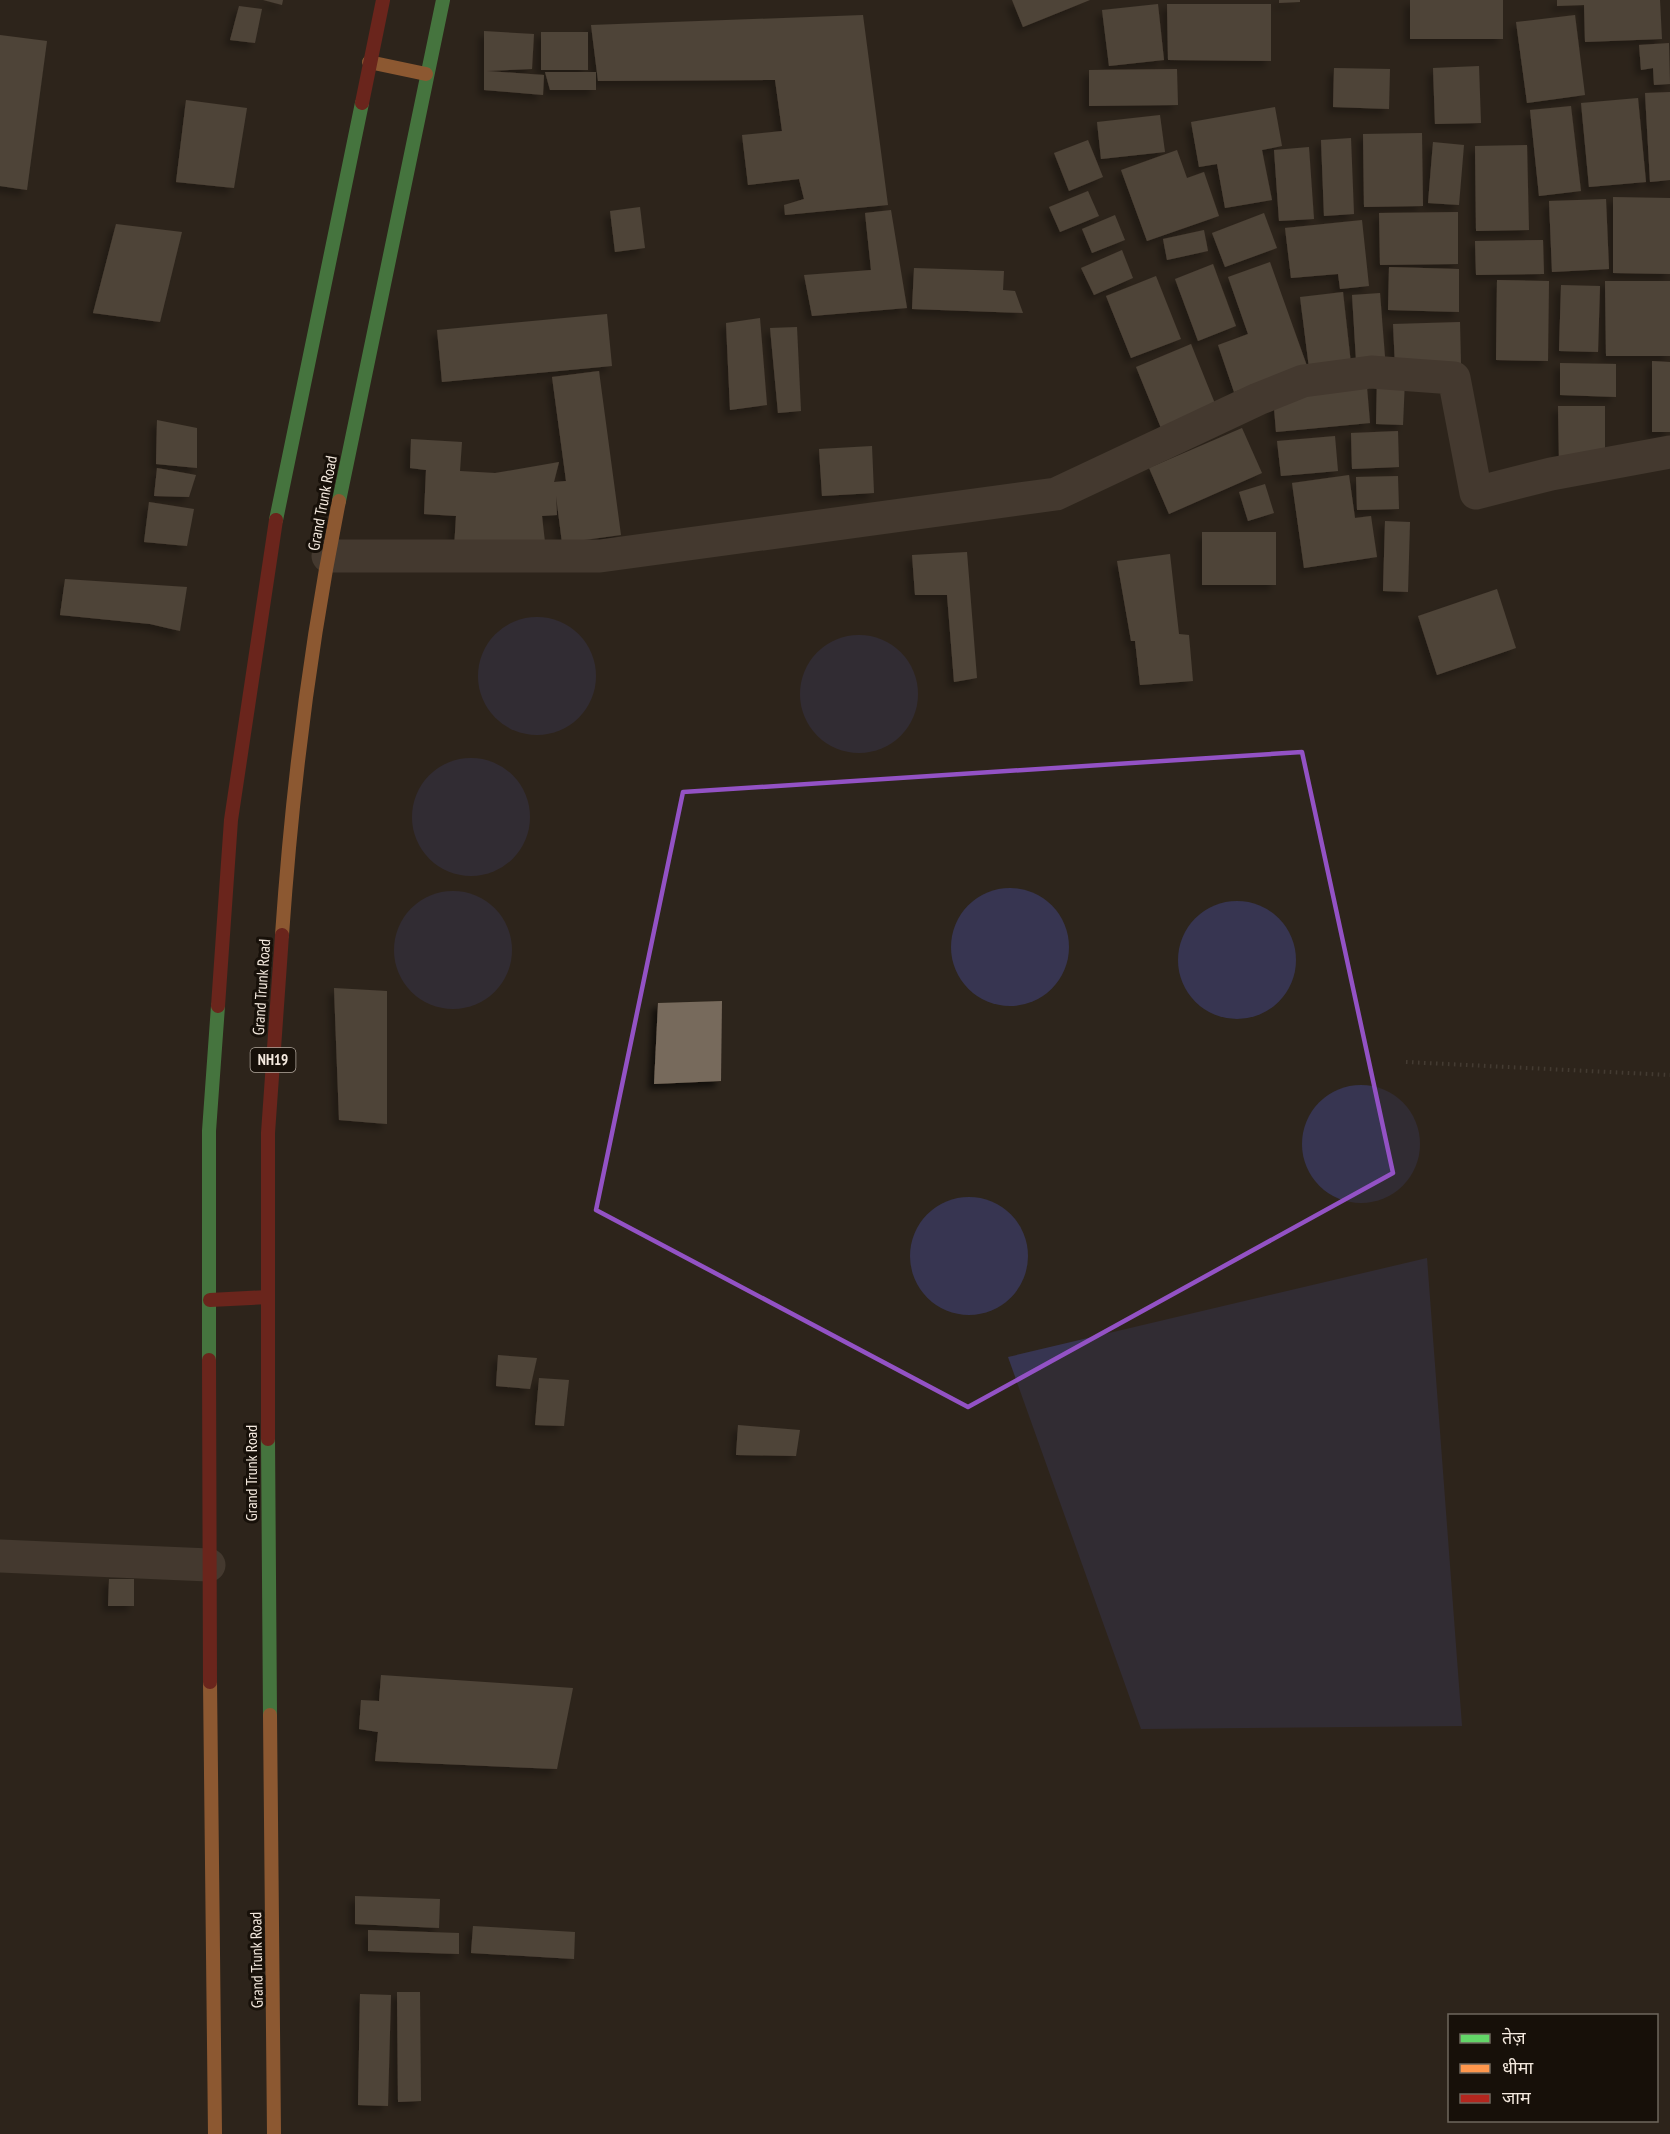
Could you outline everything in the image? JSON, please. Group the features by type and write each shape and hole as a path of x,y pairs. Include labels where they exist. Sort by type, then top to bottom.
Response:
{"highway":[{"path":"215,2134 209,1565 209,1131 231,820 270,547 383,0"},
{"name":"Grand Trunk Road","path":"274,2134 268,1133 289,827 328,556 443,0"},
{"path":"369,62 426,74"},
{"path":"210,1300 268,1297"}],"street":[{"path":"328,556 600,556 1056,494 1258,399 1303,381 1371,372 1454,378 1476,493 1551,474 1670,452"},
{"path":"0,1556 209,1565"}],"path":[{"path":"1406,1062 1670,1075"}],"highlighted area":[{"path":"1302,752 1393,1173 968,1407 596,1210 683,792"}],"shaded area":[{"path":"537,617 559,622 579,634 591,654 596,676 591,698 579,718 559,730 537,735 515,730 495,718 483,698 478,676 483,654 495,634 515,622"},
{"path":"859,635 882,640 901,652 913,671 918,694 913,717 901,736 882,748 859,753 836,748 817,736 805,717 800,694 805,671 817,652 836,640"},
{"path":"471,758 494,763 513,775 525,794 530,817 525,840 513,859 494,871 471,876 448,871 429,859 417,840 412,817 417,794 429,775 448,763"},
{"path":"1010,888 1033,893 1052,905 1064,924 1069,947 1064,970 1052,989 1033,1001 1010,1006 987,1001 968,989 956,970 951,947 956,924 968,905 987,893"},
{"path":"453,891 475,896 495,908 507,928 512,950 507,972 495,992 475,1004 453,1009 431,1004 411,992 399,972 394,950 399,928 411,908 431,896"},
{"path":"1237,901 1260,906 1279,918 1291,937 1296,960 1291,983 1279,1002 1260,1014 1237,1019 1214,1014 1195,1002 1183,983 1178,960 1183,937 1195,918 1214,906"},
{"path":"1361,1085 1384,1090 1403,1102 1415,1121 1420,1144 1415,1167 1403,1186 1384,1198 1361,1203 1338,1198 1319,1186 1307,1167 1302,1144 1307,1121 1319,1102 1338,1090"},
{"path":"969,1197 992,1202 1011,1214 1023,1233 1028,1256 1023,1279 1011,1298 992,1310 969,1315 946,1310 927,1298 915,1279 910,1256 915,1233 927,1214 946,1202"},
{"path":"1427,1258 1462,1726 1141,1729 1008,1357"}],"building":[{"path":"263,0 283,0 282,5"},
{"path":"1012,0 1090,0 1023,27"},
{"path":"1279,0 1300,0 1300,2 1279,3"},
{"path":"1410,0 1503,0 1503,39 1410,39"},
{"path":"1557,0 1660,0 1662,39 1585,42 1584,5 1557,6"},
{"path":"1158,4 1164,60 1109,66 1102,10"},
{"path":"1167,4 1271,4 1271,61 1168,60"},
{"path":"239,6 262,9 255,43 230,40"},
{"path":"863,15 888,205 785,215 784,205 804,199 799,179 748,185 742,135 782,131 775,80 598,81 591,25"},
{"path":"1575,15 1585,95 1527,103 1516,22"},
{"path":"484,31 534,34 532,69 487,71 544,75 543,95 484,90"},
{"path":"541,32 588,32 588,70 541,70"},
{"path":"0,35 47,41 27,190 0,186"},
{"path":"1669,43 1670,84 1654,85 1653,68 1641,70 1639,45"},
{"path":"1479,66 1481,123 1435,124 1433,68"},
{"path":"1334,68 1390,69 1389,109 1333,107"},
{"path":"1177,69 1178,105 1089,106 1089,70"},
{"path":"545,72 596,72 596,90 550,90"},
{"path":"1670,92 1670,180 1650,182 1645,93"},
{"path":"1638,98 1646,182 1589,187 1581,103"},
{"path":"186,100 247,108 234,188 176,182"},
{"path":"1571,106 1581,191 1539,196 1530,110"},
{"path":"1275,107 1282,146 1262,150 1272,200 1225,208 1217,164 1199,167 1191,122"},
{"path":"1160,115 1165,152 1101,159 1097,122"},
{"path":"1422,133 1423,206 1364,207 1363,134"},
{"path":"1351,138 1354,214 1324,216 1321,140"},
{"path":"1088,140 1103,177 1069,191 1054,153"},
{"path":"1433,142 1464,145 1459,205 1428,203"},
{"path":"1527,145 1529,230 1476,231 1475,146"},
{"path":"1309,147 1314,219 1279,221 1274,150"},
{"path":"1177,150 1187,178 1204,172 1219,216 1147,241 1121,170"},
{"path":"1088,191 1099,216 1060,232 1049,207"},
{"path":"1613,197 1670,198 1670,274 1613,273"},
{"path":"1606,199 1609,269 1552,272 1549,201"},
{"path":"640,207 645,248 615,252 610,211"},
{"path":"891,210 907,308 812,316 804,275 871,270 865,213"},
{"path":"1458,212 1458,264 1380,265 1379,213"},
{"path":"1264,213 1277,248 1225,267 1212,233"},
{"path":"1115,215 1125,240 1092,253 1082,229"},
{"path":"1362,220 1369,286 1340,289 1338,274 1291,278 1285,228"},
{"path":"116,224 182,232 160,322 93,313"},
{"path":"1204,230 1208,251 1167,260 1163,239"},
{"path":"1543,240 1544,274 1476,275 1475,241"},
{"path":"1122,250 1133,278 1094,295 1081,268"},
{"path":"1270,262 1307,366 1234,392 1218,345 1248,334 1228,277"},
{"path":"1213,264 1236,326 1198,341 1175,279"},
{"path":"1389,267 1459,269 1459,312 1388,310"},
{"path":"914,268 1004,271 1003,290 1015,291 1023,313 912,309"},
{"path":"1156,276 1181,339 1131,358 1106,296"},
{"path":"1497,280 1549,281 1548,361 1496,360"},
{"path":"1605,281 1670,281 1670,356 1606,356"},
{"path":"1561,285 1600,286 1598,352 1559,351"},
{"path":"1343,292 1351,364 1309,368 1300,297"},
{"path":"1380,293 1385,357 1356,360 1352,295"},
{"path":"607,314 612,366 442,382 437,330"},
{"path":"760,318 767,405 730,410 726,323"},
{"path":"1460,322 1461,364 1395,366 1393,324"},
{"path":"797,327 801,411 778,413 770,328"},
{"path":"1191,344 1218,411 1163,433 1136,367"},
{"path":"1652,361 1670,362 1670,432 1652,432"},
{"path":"1560,363 1616,364 1616,397 1560,395"},
{"path":"599,371 621,535 562,543 556,496 557,515 542,516 545,542 454,549 456,516 424,514 426,470 410,468 411,439 462,442 460,471 495,473 559,462 554,482 566,481 552,377"},
{"path":"1377,379 1405,380 1403,425 1376,424"},
{"path":"1367,387 1370,423 1276,432 1273,396"},
{"path":"1558,406 1605,406 1605,462 1559,462"},
{"path":"157,420 197,428 197,468 156,464"},
{"path":"1242,428 1262,473 1169,514 1149,468"},
{"path":"1398,431 1399,467 1352,469 1351,433"},
{"path":"1335,436 1338,471 1281,476 1277,441"},
{"path":"872,446 874,493 822,496 819,449"},
{"path":"157,468 196,475 189,497 154,496"},
{"path":"1349,475 1355,518 1371,516 1377,557 1304,568 1292,483"},
{"path":"1398,476 1399,509 1357,510 1356,477"},
{"path":"1265,484 1274,513 1248,521 1239,492"},
{"path":"149,502 194,509 187,546 144,542"},
{"path":"1385,521 1410,522 1408,592 1383,591"},
{"path":"1202,532 1276,532 1276,585 1202,585"},
{"path":"967,552 977,678 954,682 947,595 915,595 912,555"},
{"path":"1170,554 1179,634 1189,635 1193,681 1140,685 1135,641 1131,641 1117,561"},
{"path":"65,579 187,587 180,631 150,624 60,615"},
{"path":"1497,589 1516,648 1437,675 1418,616"},
{"path":"334,988 387,991 387,1124 339,1120"},
{"path":"722,1001 721,1081 654,1084 658,1003"},
{"path":"498,1355 537,1358 530,1389 496,1386"},
{"path":"539,1378 569,1380 564,1426 535,1425"},
{"path":"738,1425 800,1430 796,1456 736,1455"},
{"path":"109,1579 134,1579 134,1606 108,1606"},
{"path":"381,1675 573,1688 557,1769 375,1761 378,1732 359,1729 361,1700 379,1701"},
{"path":"355,1896 440,1899 439,1928 355,1924"},
{"path":"473,1926 575,1932 574,1959 471,1953"},
{"path":"368,1930 459,1933 459,1954 368,1951"},
{"path":"397,1992 420,1992 421,2101 398,2102"},
{"path":"360,1994 391,1995 388,2106 358,2105"}],"traffic: fast":[{"path":"339,501 443,0"},
{"path":"276,520 362,103"},
{"path":"209,1360 209,1131 218,1006"},
{"path":"268,1439 270,1715"}],"traffic: slow":[{"path":"369,62 426,74"},
{"path":"282,935 303,717 319,609 339,501"},
{"path":"210,1682 215,2134"},
{"path":"270,1715 274,2134"}],"traffic: jam":[{"path":"362,103 383,0"},
{"path":"218,1006 231,820 276,520"},
{"path":"268,1439 268,1133 282,935"},
{"path":"210,1300 268,1297"},
{"path":"209,1360 210,1682"}]}
